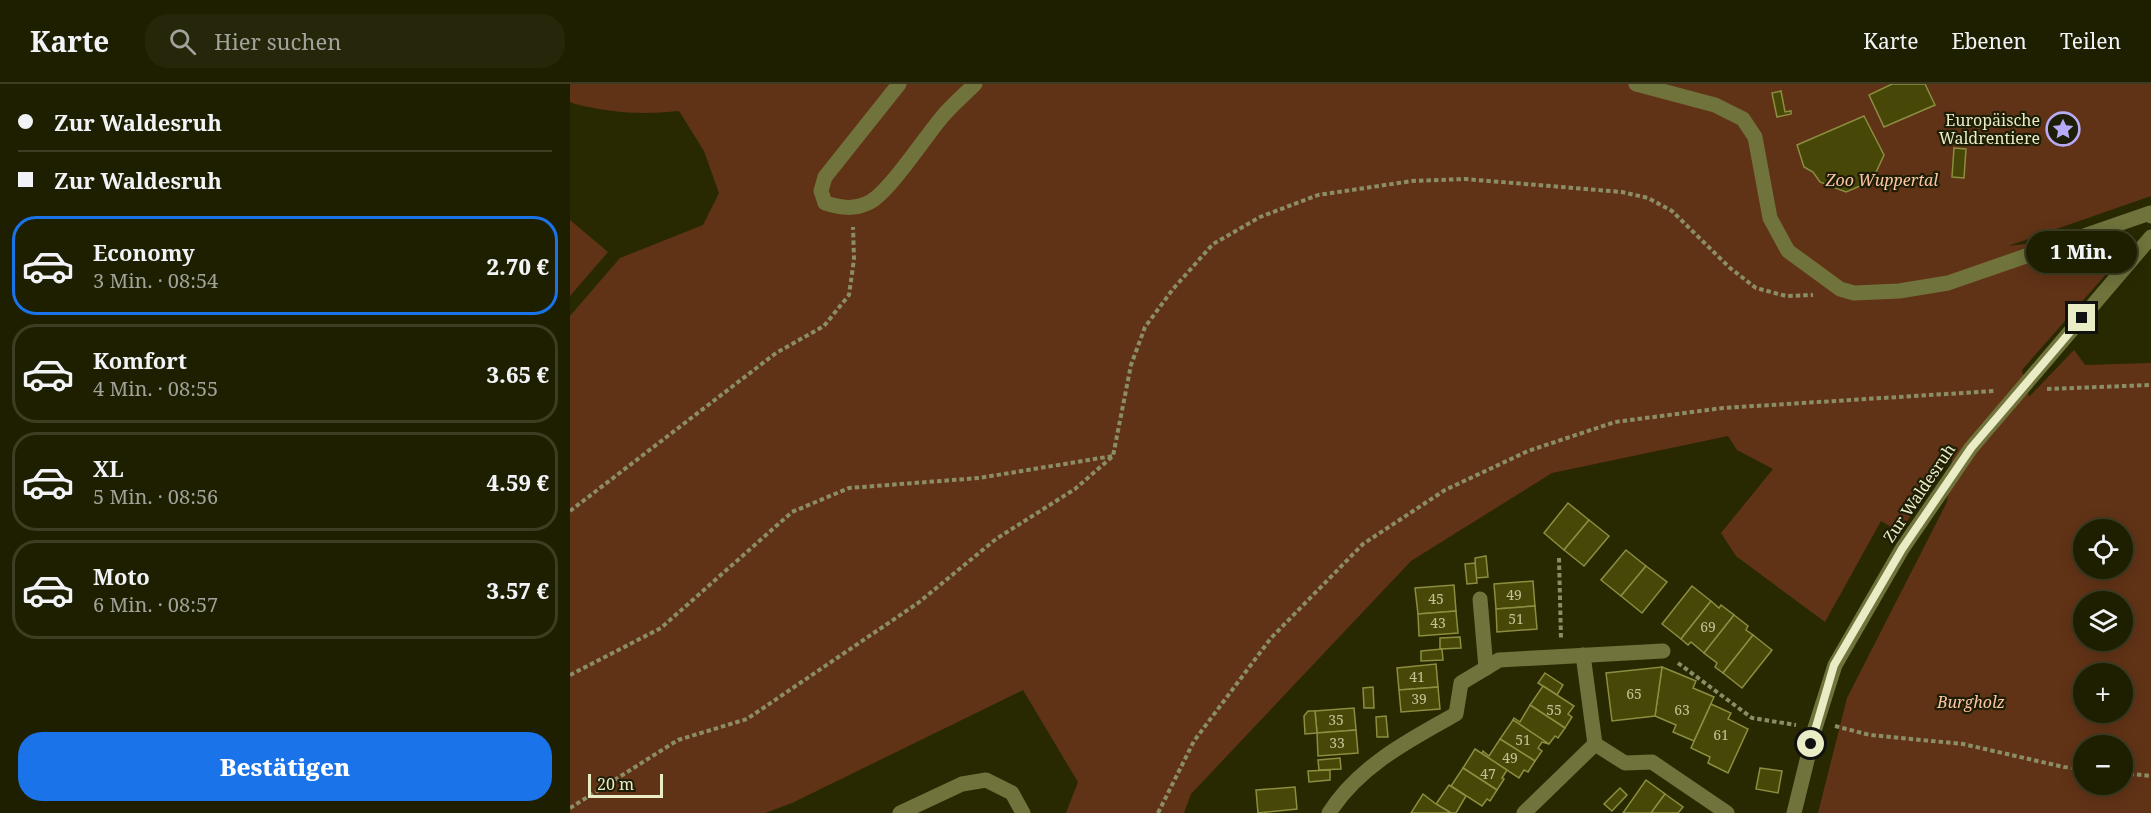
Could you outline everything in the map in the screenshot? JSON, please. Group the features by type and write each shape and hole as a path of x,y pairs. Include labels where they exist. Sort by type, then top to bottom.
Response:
{"street":[{"path":"899,84 825,177 821,191 825,203 852,208 872,201 885,189 943,116 975,84"},
{"path":"1636,84 1715,105 1743,119 1755,137 1770,218 1788,251 1840,289 1854,293 1877,293 1948,283 2150,215"},
{"name":"Zur Waldesruh","path":"1794,813 1817,721 1834,665 1902,549 1971,448 2151,237"},
{"path":"1480,598 1486,668"},
{"path":"1329,813 1368,768 1456,714 1461,683 1499,660 1663,651"},
{"path":"1583,655 1595,744 1625,764 1652,762 1727,813"},
{"path":"1524,813 1595,744"},
{"path":"900,813 962,784 986,780 1012,793 1023,813"}],"path":[{"path":"570,808 678,740 747,719 918,603 996,539 1075,489 1113,456 1131,364 1145,327 1173,289 1213,244 1260,217 1318,195 1412,181 1465,179 1622,192 1648,198 1672,211 1730,268 1756,288 1786,296 1819,295 1840,289"},
{"path":"570,511 776,353 824,326 849,295 854,259 852,208"},
{"path":"1158,813 1194,741 1271,638 1363,544 1445,490 1528,451 1615,422 1723,408 2022,389 2151,386"},
{"path":"570,675 661,628 792,512 849,488 979,478 1113,456"},
{"path":"1559,558 1558,606 1562,657"},
{"path":"1663,651 1752,718 1787,723"},
{"path":"1817,721 1870,735 1964,744 2073,768"},
{"path":"2133,774 2151,776"}],"green space":[{"path":"570,84 2151,84 2151,196 2008,246 2116,234 2129,248 2022,370 2029,397 2074,350 2085,365 2151,363 2151,813 1818,813 1847,698 1947,502 1953,453 1900,532 1881,521 1825,622 1736,556 1721,533 1773,469 1737,450 1728,436 1552,473 1411,561 1191,794 1184,813 1066,813 1078,782 1023,690 792,803 765,813 570,813 570,316 620,258 703,225 719,193 704,151 679,111 627,112 570,102"},
{"path":"570,220 608,252 570,296"}],"building":[{"path":"1892,84 1925,84 1935,105 1884,127 1869,95"},
{"path":"1781,91 1785,112 1791,111 1791,114 1777,117 1772,93"},
{"path":"1864,116 1884,155 1872,181 1846,192 1820,182 1813,172 1804,167 1797,145"},
{"path":"1954,148 1966,149 1964,178 1952,177"},
{"path":"1568,503 1589,520 1564,550 1544,533"},
{"path":"1589,520 1609,536 1584,566 1564,550"},
{"path":"1626,550 1646,566 1621,596 1601,580"},
{"path":"1486,556 1488,577 1476,578 1475,558"},
{"path":"1475,563 1477,583 1467,584 1465,564"},
{"path":"1646,566 1667,582 1642,613 1621,596"},
{"path":"1533,581 1535,606 1496,609 1494,584"},
{"path":"1454,585 1456,611 1418,614 1415,588"},
{"path":"1692,586 1711,601 1681,639 1662,624"},
{"path":"1711,601 1719,608 1721,605 1734,615 1704,653 1691,642 1688,645 1681,639"},
{"path":"1535,606 1537,629 1497,632 1496,609"},
{"path":"1456,611 1458,633 1419,636 1418,614"},
{"path":"1734,615 1748,626 1746,630 1753,635 1723,673 1715,667 1717,663 1704,653"},
{"path":"1753,635 1772,650 1742,688 1723,673"},
{"path":"1460,637 1461,648 1440,649 1440,638"},
{"path":"1442,649 1443,660 1421,661 1421,651"},
{"path":"1436,664 1438,687 1399,690 1397,668"},
{"path":"1662,667 1696,681 1693,688 1714,697 1694,741 1673,732 1676,725 1655,716"},
{"path":"1662,667 1655,716 1612,721 1606,673"},
{"path":"1545,673 1563,685 1557,695 1538,683"},
{"path":"1543,686 1574,706 1568,714 1572,717 1565,728 1530,705"},
{"path":"1373,687 1374,708 1364,708 1363,688"},
{"path":"1438,687 1440,709 1401,712 1399,690"},
{"path":"1711,704 1731,713 1728,719 1748,729 1728,773 1708,763 1710,757 1691,748"},
{"path":"1530,705 1565,728 1558,738 1555,736 1549,744 1513,720 1514,718 1520,722"},
{"path":"1354,708 1356,730 1317,733 1315,711"},
{"path":"1308,711 1315,711 1317,733 1305,734 1304,716"},
{"path":"1386,716 1388,737 1377,737 1376,717"},
{"path":"1513,720 1549,744 1542,742 1538,748 1542,751 1535,761 1500,739"},
{"path":"1356,730 1358,753 1318,756 1317,733"},
{"path":"1500,739 1535,761 1528,772 1524,770 1519,778 1482,754 1483,751 1489,756"},
{"path":"1475,749 1507,770 1497,790 1463,768"},
{"path":"1340,758 1341,769 1319,770 1318,760"},
{"path":"1463,768 1497,790 1490,801 1487,799 1482,806 1451,786"},
{"path":"1760,768 1782,771 1778,793 1756,789"},
{"path":"1330,770 1330,780 1309,782 1308,771"},
{"path":"1646,780 1665,794 1651,813 1623,813"},
{"path":"1449,785 1466,796 1456,813 1451,813 1436,804"},
{"path":"1295,787 1297,809 1258,813 1256,790"},
{"path":"1620,788 1627,795 1612,811 1604,804"},
{"path":"1423,794 1436,804 1451,813 1411,813"},
{"path":"1665,794 1683,807 1678,813 1651,813"}],"place":[{"name":"Europäische Waldrentiere","path":"2063,129"}],"route":[{"path":"1811,744 1834,665 1902,549 1971,448 2082,318"}],"park label":[{"name":"Zoo Wuppertal","path":"1882,180"},
{"name":"Burgholz","path":"1971,702"}]}
